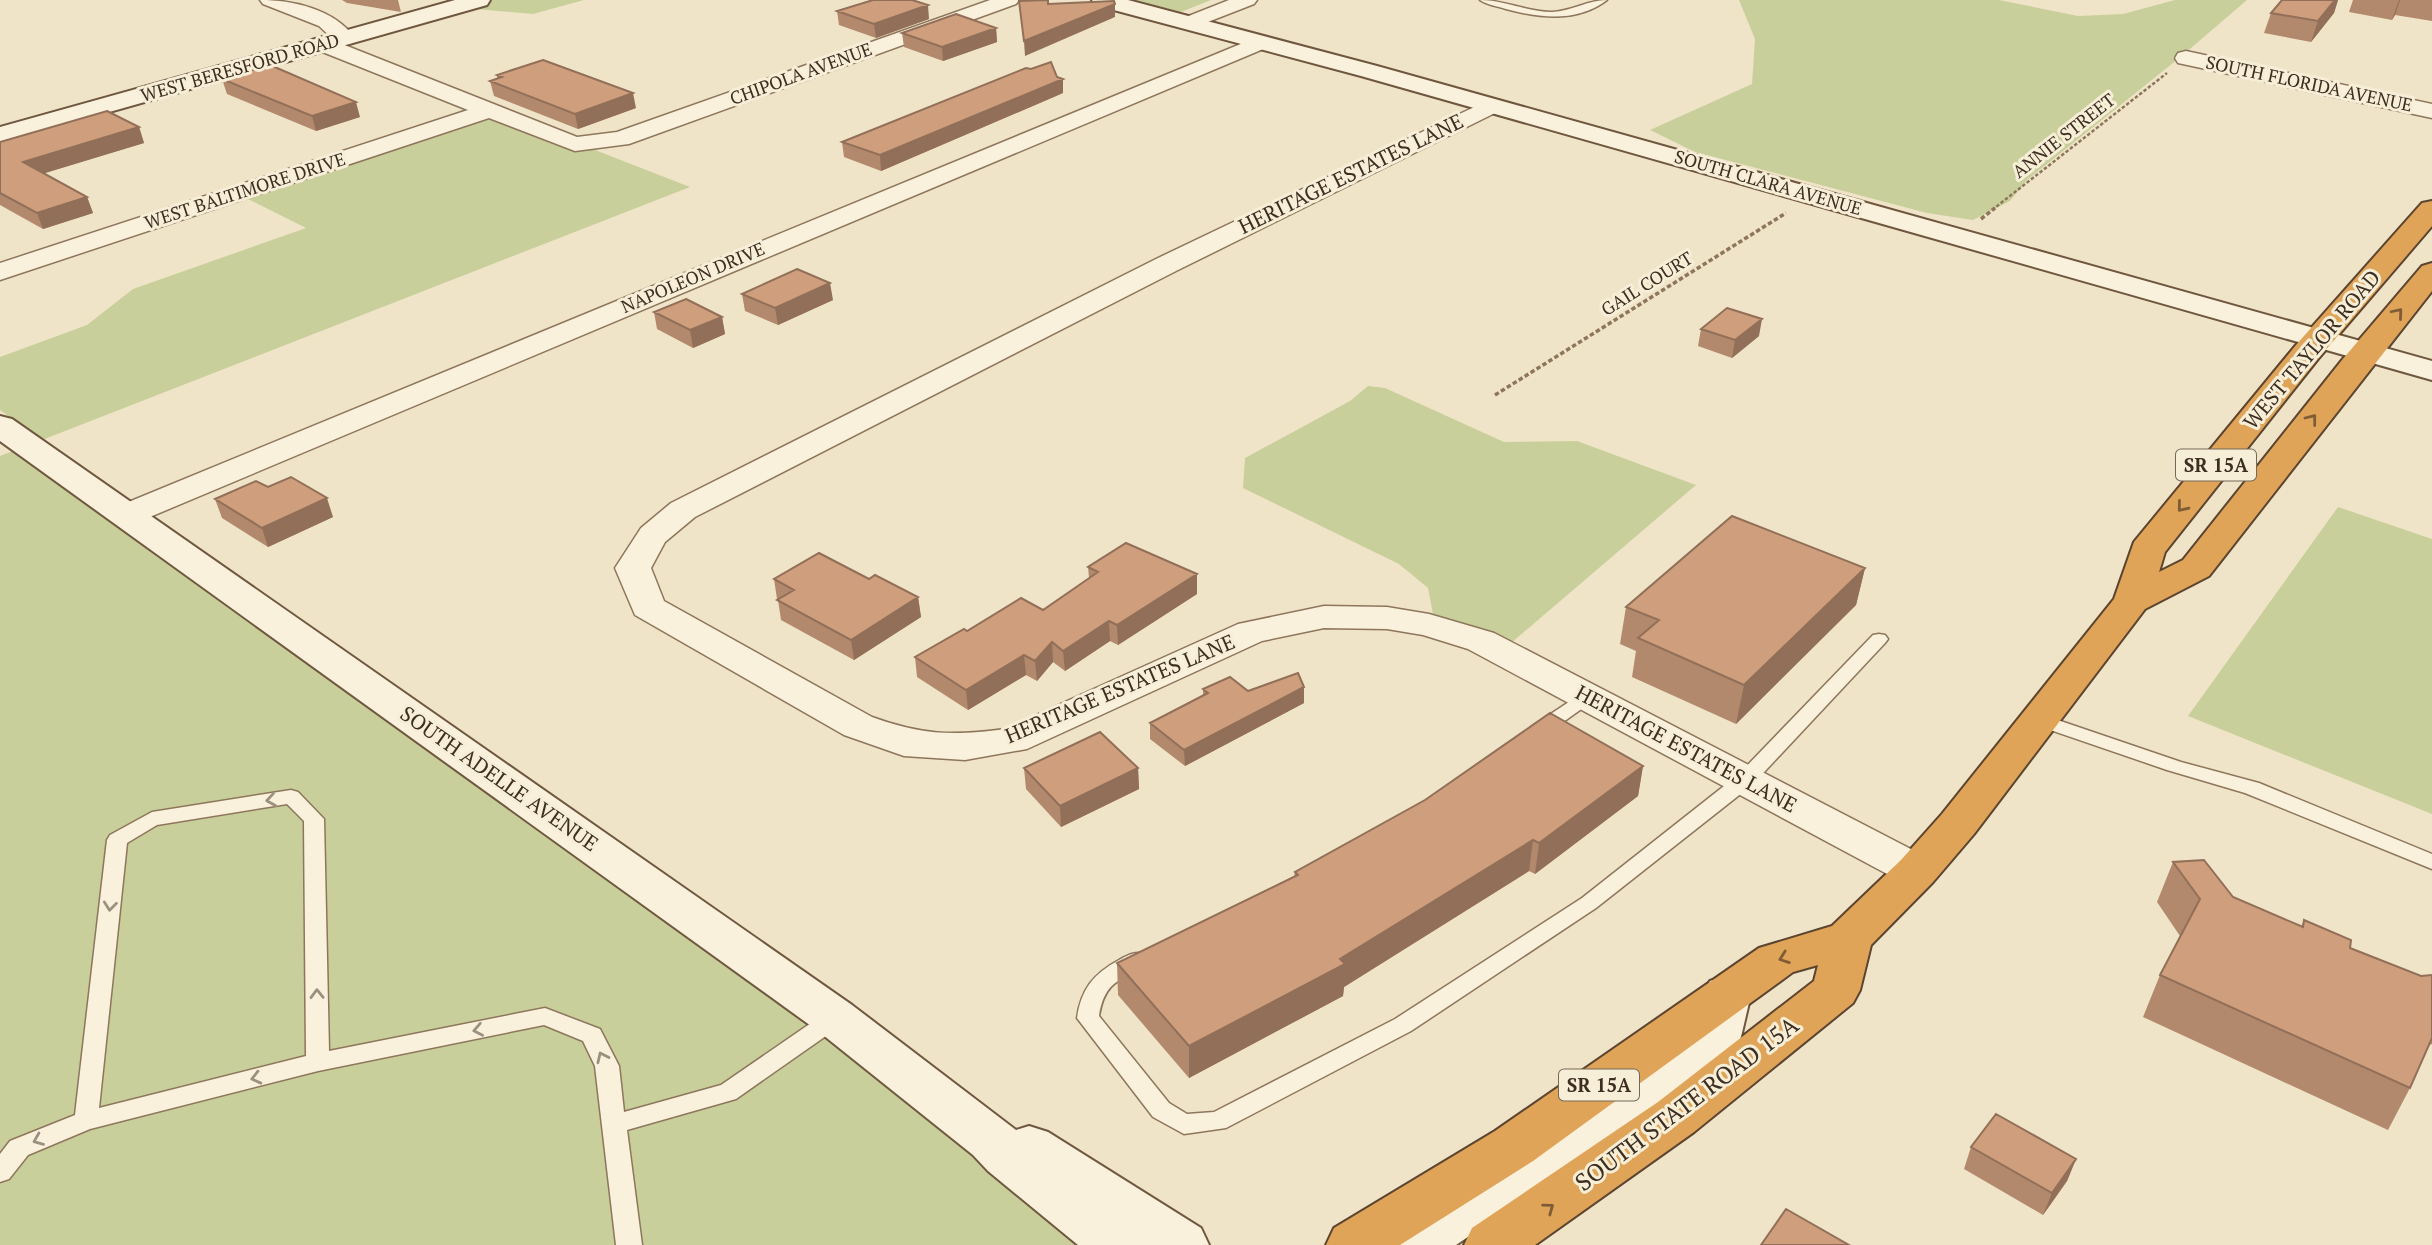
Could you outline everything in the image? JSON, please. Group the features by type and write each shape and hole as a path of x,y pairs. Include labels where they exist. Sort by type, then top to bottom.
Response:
{"highway":[{"name":"WEST TAYLOR ROAD","path":"2037,719 2132,601 2147,550 2318,340 2432,209"},
{"name":"WEST TAYLOR ROAD","path":"2132,601 2196,568 2432,272"},
{"name":"SR 15A","path":"1353,1245 1514,1146 1776,960 1849,938 1917,871 1958,824 2037,719"},
{"name":"SOUTH STATE ROAD 15A","path":"1492,1245 1676,1117 1836,990 1849,938"}],"street":[{"path":"270,0 326,22 334,41 491,110"},
{"name":"WEST BERESFORD ROAD","path":"0,135 479,0"},
{"name":"CHIPOLA AVENUE","path":"491,110 575,144 621,138 1009,0"},
{"name":"SOUTH CLARA AVENUE","path":"1102,0 1491,106 2432,371"},
{"path":"1188,23 1247,0"},
{"name":"NAPOLEON DRIVE","path":"127,515 1260,42"},
{"name":"SOUTH FLORIDA AVENUE","path":"2186,58 2432,111"},
{"name":"HERITAGE ESTATES LANE","path":"1491,106 1166,265 683,510 660,526 640,550 633,568 648,607 858,726 904,743 965,747 1013,740 1251,632 1324,617 1387,618 1429,625 1480,641 1917,871"},
{"name":"WEST BALTIMORE DRIVE","path":"0,272 491,110"},
{"name":"SOUTH ADELLE AVENUE","path":"0,426 835,1018 992,1140 1007,1156 1118,1245"},
{"path":"1411,1245 1645,1091 1716,1037 1727,994"},
{"name":"SOUTH ADELLE AVENUE","path":"992,1140 1028,1146 1181,1245"}],"lane":[{"path":"1485,0 1546,16 1560,17 1602,0"},
{"path":"1156,951 1108,976 1090,996 1088,1018 1161,1110 1184,1124 1218,1121 1403,1025 1589,903 1745,780 1879,639"},
{"path":"1519,744 1587,696"},
{"path":"2037,719 2174,766 2252,788 2432,862"},
{"path":"86,1121 117,841 152,819 290,797 314,819 318,1062"},
{"path":"0,1172 19,1148 86,1121 318,1062 545,1016 592,1035 607,1066 629,1245"},
{"path":"614,1124 728,1092 835,1018"}],"path":[{"name":"ANNIE STREET","path":"1959,237 2186,58"},
{"name":"GAIL COURT","path":"1495,395 1813,196"}],"green space":[{"path":"493,0 584,0 533,14 464,8"},
{"path":"1123,0 1211,0 1176,14"},
{"path":"1739,0 1999,0 2078,16 2123,14 2175,0 2247,0 2184,54 2178,53 2172,58 2178,59 2027,180 2010,201 1973,220 1927,213 1695,152 1650,130 1752,84 1755,39"},
{"path":"489,116 590,148 690,187 42,440 0,410 0,357 87,325 133,289 306,228 244,197"},
{"path":"1368,386 1385,388 1504,442 1577,441 1696,485 1510,644 1433,614 1428,588 1399,564 1243,488 1245,458 1350,401"},
{"path":"13,451 1118,1245 0,1245 0,456"},
{"path":"2338,507 2432,539 2432,814 2188,716"}],"building":[{"path":"873,0 912,0 928,5 874,24 837,11"},
{"path":"1048,0 1048,4 1114,1 1115,4 1024,41 1019,1"},
{"path":"2282,0 2335,0 2318,21 2271,13"},
{"path":"956,14 996,28 942,47 902,33"},
{"path":"543,60 633,93 575,114 490,81 502,77 497,75"},
{"path":"1051,62 1057,77 1063,79 880,155 842,142 1026,68 1031,69"},
{"path":"270,65 356,102 312,116 222,79"},
{"path":"107,111 139,127 23,162 87,197 37,213 0,193 0,142"},
{"path":"797,269 830,283 775,308 742,294"},
{"path":"686,299 722,317 690,330 654,312"},
{"path":"1727,308 1762,319 1735,340 1701,329"},
{"path":"291,477 327,498 262,528 215,499 256,481 268,487"},
{"path":"1732,516 1865,568 1744,685 1638,638 1659,620 1626,607"},
{"path":"1126,543 1197,574 1117,625 1109,621 1063,651 1052,642 1035,661 1024,655 966,690 915,657 964,629 967,631 1021,598 1043,610 1098,572 1088,567"},
{"path":"819,553 869,579 875,575 918,597 851,640 777,600 794,590 774,579"},
{"path":"1298,673 1304,687 1184,750 1150,723 1208,693 1203,689 1230,677 1248,691"},
{"path":"1550,713 1643,766 1539,843 1533,840 1340,959 1345,964 1189,1046 1117,963 1298,875 1295,872 1425,800"},
{"path":"1100,732 1138,768 1060,806 1024,768"},
{"path":"2204,860 2233,897 2303,927 2304,920 2351,940 2350,948 2421,976 2432,975 2432,1038 2410,1088 2160,975 2200,899 2173,862"},
{"path":"1996,1114 2076,1159 2052,1193 1971,1147"},
{"path":"1786,1209 1849,1245 1761,1245"}]}
